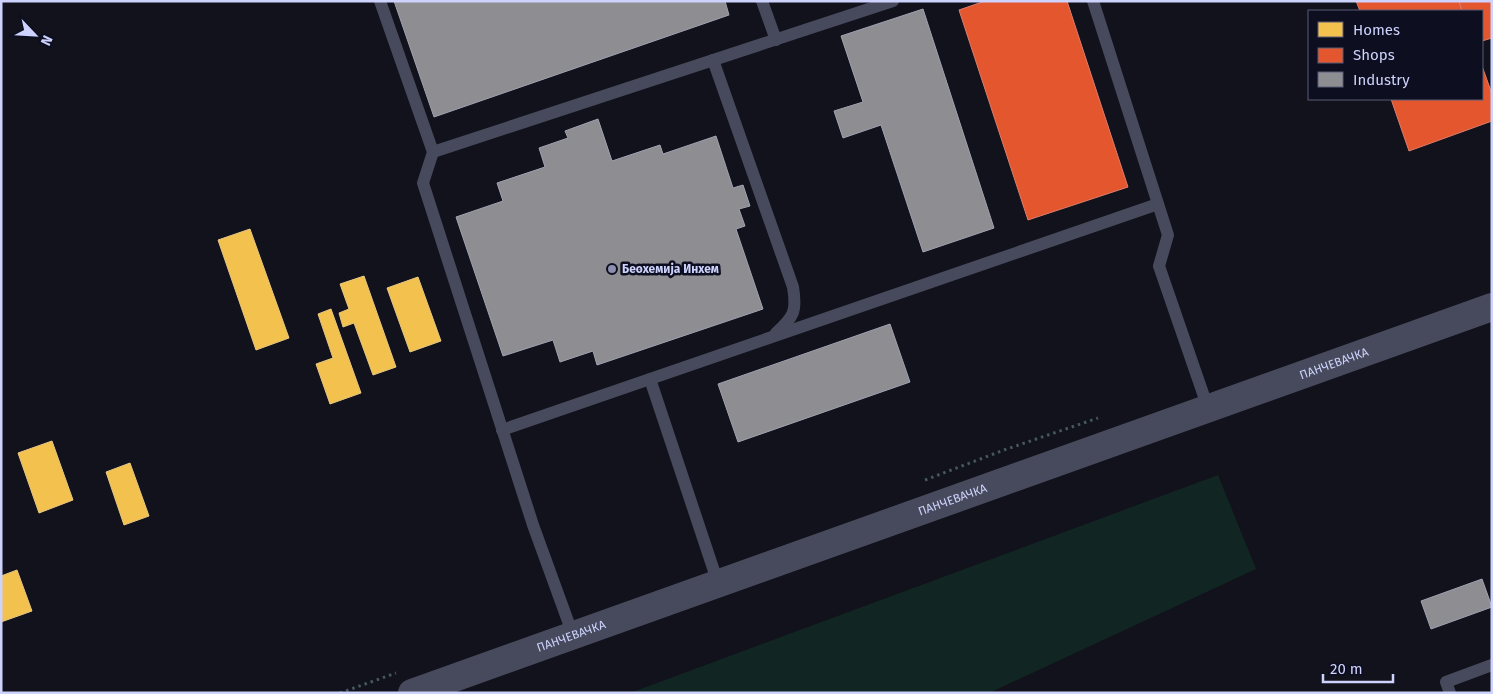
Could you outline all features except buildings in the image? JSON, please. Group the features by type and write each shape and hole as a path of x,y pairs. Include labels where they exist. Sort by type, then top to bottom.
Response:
{"street":[{"name":"ПАНЧЕВАЧКА","path":"412,693 1492,307"}],"lane":[{"path":"380,1 433,152 423,184 533,525 573,635"},
{"path":"762,1 776,40"},
{"path":"433,152 893,1"},
{"path":"1093,1 1168,235 1159,266 1208,408"},
{"path":"714,60 793,287 796,305 789,322 770,338"},
{"path":"502,430 1158,204"},
{"path":"650,379 718,583"},
{"path":"1450,693 1446,682 1492,665"}],"green space":[{"path":"1218,475 1256,569 989,693 630,693"}],"place":[{"name":"Беохемија Инхем","path":"612,269"}]}
